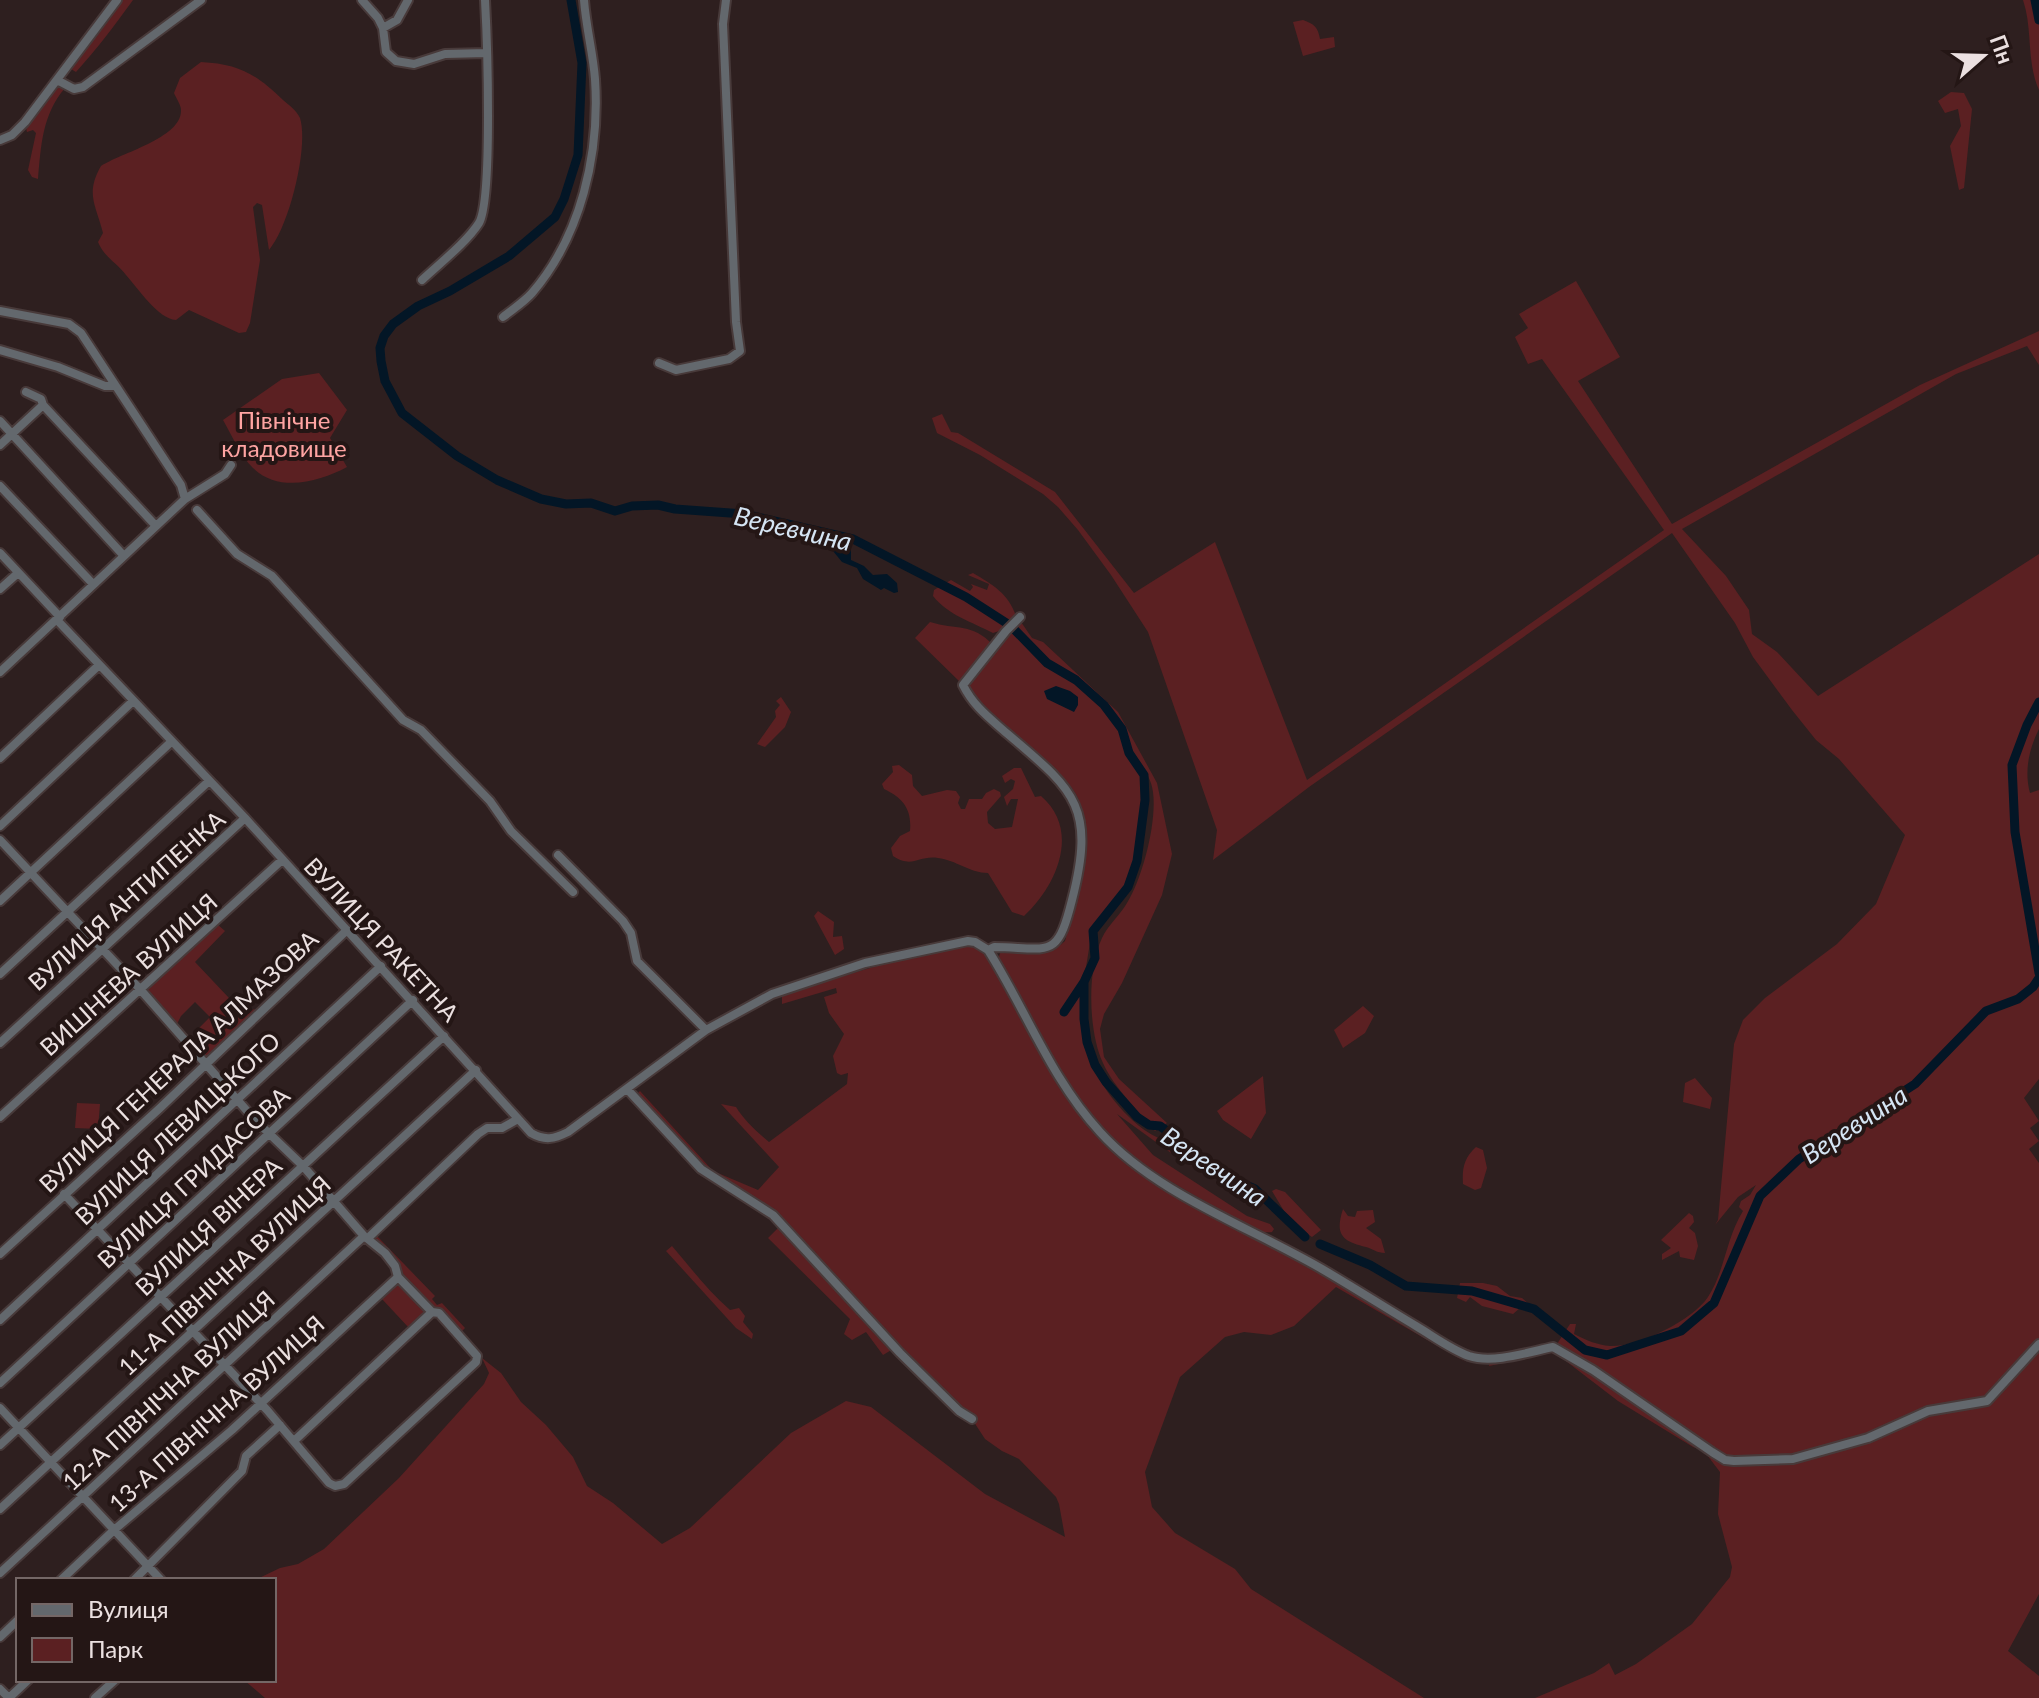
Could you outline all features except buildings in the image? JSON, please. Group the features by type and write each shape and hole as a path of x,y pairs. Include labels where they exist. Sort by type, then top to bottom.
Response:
{"street":[{"path":"0,140 19,128 117,0"},
{"path":"57,80 74,89 83,87 201,0"},
{"path":"362,0 383,28 389,57 409,64 445,54 487,53"},
{"path":"383,28 397,20 408,0"},
{"path":"422,280 481,218 487,153 485,0"},
{"path":"503,317 532,293 557,257 571,231 588,178 595,87 584,0"},
{"path":"659,363 676,370 729,359 740,351 723,24 726,0"},
{"path":"0,311 75,327 86,339 181,485 185,499"},
{"path":"0,350 58,367 105,386 115,386"},
{"path":"26,392 40,398 43,405 156,526"},
{"path":"0,445 43,405"},
{"path":"0,421 124,556"},
{"path":"0,672 185,499 225,474 231,465"},
{"path":"0,486 93,584"},
{"path":"197,510 237,554 272,576 403,720 421,730 490,801 511,831 573,892"},
{"name":"ВУЛИЦЯ РАКЕТНА","path":"0,553 99,665 413,1000 518,1119 538,1137 553,1138 568,1132 706,1030 772,994 835,972 958,941 975,942 988,950 994,947 1044,948 1059,941 1066,925 1082,853 1081,823 1070,791 975,706 963,685 1017,620"},
{"path":"0,589 18,573"},
{"path":"0,758 99,665"},
{"path":"0,826 133,701"},
{"path":"0,901 171,742"},
{"path":"0,974 209,781"},
{"name":"ВУЛИЦЯ АНТИПЕНКА","path":"0,1043 245,818"},
{"path":"0,840 332,1201 392,1260 398,1277 433,1311 439,1313 478,1358 341,1486 335,1486 64,1194"},
{"path":"558,855 623,921 631,933 637,961 706,1030"},
{"name":"ВИШНЕВА ВУЛИЦЯ","path":"0,1117 282,860"},
{"name":"ВУЛИЦЯ ГЕНЕРАЛА АЛМАЗОВА","path":"0,1254 347,930"},
{"path":"988,950 1036,1039 1078,1105 1100,1132 1131,1161 1471,1357 1523,1354 1553,1347 1593,1370 1725,1460 1793,1459 1868,1438 1928,1411 1987,1401 2039,1344"},
{"name":"ВУЛИЦЯ ЛЕВИЦЬКОГО","path":"0,1320 381,966"},
{"name":"ВУЛИЦЯ ГРИДАСОВА","path":"0,1383 413,1000"},
{"name":"ВУЛИЦЯ ВІНЕРА","path":"0,1445 444,1036"},
{"name":"11-А ПІВНІЧНА ВУЛИЦЯ","path":"0,1509 476,1070"},
{"path":"627,1089 701,1169 773,1215 900,1353 959,1411 972,1419"},
{"name":"12-А ПІВНІЧНА ВУЛИЦЯ","path":"0,1573 478,1134 487,1128 502,1128 518,1119"},
{"name":"13-А ПІВНІЧНА ВУЛИЦЯ","path":"63,1578 114,1530 261,1404 398,1277"},
{"path":"294,1441 433,1311"},
{"path":"0,1408 159,1578"},
{"path":"136,1578 242,1471 246,1456 280,1425"},
{"path":"0,1637 16,1622"},
{"path":"0,1689 9,1698 26,1682"},
{"path":"95,1698 113,1682"}],"green space":[{"path":"120,0 133,0 76,72 71,69"},
{"path":"2023,0 2039,0 2039,90 2032,68"},
{"path":"1303,20 1315,26 1320,39 1334,37 1335,47 1303,56 1293,22"},
{"path":"201,62 237,68 255,77 300,118 302,148 295,186 284,224 269,250 262,205 257,203 253,207 260,260 246,332 239,333 189,310 176,320 162,314 107,256 98,242 103,233 93,192 101,166 172,129 179,120 181,110 174,93 180,78"},
{"path":"58,87 65,88 47,120 38,179 32,177 28,170 36,133 33,130 27,132 26,128"},
{"path":"1951,92 1964,93 1972,109 1964,188 1959,190 1950,146 1961,126 1958,109 1945,113 1938,101"},
{"path":"1576,281 1620,357 1578,381 1672,524 1920,385 2039,331 2039,365 2027,346 1956,374 1682,529 1726,576 1749,610 1752,634 1777,652 1818,696 2039,554 2039,729 2030,752 2027,777 2030,793 2039,790 2039,1079 2024,1098 2039,1121 2030,1128 2039,1141 2029,1149 2039,1163 2039,1339 1985,1399 1925,1409 1871,1435 1790,1457 1726,1459 1557,1344 1570,1324 1576,1324 1574,1334 1596,1343 1610,1346 1635,1342 1664,1331 1690,1315 1708,1297 1743,1211 1739,1207 1741,1201 1750,1195 1756,1185 1738,1197 1715,1225 1718,1220 1734,1044 1743,1020 1765,998 1837,944 1876,904 1905,835 1792,710 1753,657 1735,623 1672,533 1309,787 1213,860 1217,830 1148,632 1111,575 1058,507 1043,494 980,455 937,433 932,418 942,414 951,432 958,433 1055,492 1134,593 1215,542 1307,780 1664,530 1542,359 1528,364 1515,337 1528,328 1519,314"},
{"name":"Північне кладовище","path":"319,373 347,410 330,438 347,467 324,477 299,482 287,483 263,476 244,458 223,420 282,379"},
{"path":"973,573 999,590 1013,608 1016,616 1002,630 993,633 953,613 933,596 934,590 951,580 970,591 973,587 971,584 987,590 989,584 968,575"},
{"path":"930,622 971,630 993,645 960,682 915,638"},
{"path":"1021,622 1032,638 1043,642 1118,712 1157,783 1172,854 1162,895 1122,983 1104,1014 1100,1029 1104,1057 1119,1079 1167,1123 1155,1131 1108,1072 1098,1050 1092,1018 1092,983 1097,951 1105,933 1133,892 1148,849 1153,818 1152,785 1129,743 1127,747 1142,776 1145,796 1133,866 1121,892 1093,925 1086,967 1079,983 1083,996 1086,1044 1094,1069 1115,1102 1133,1121 1180,1152 1178,1158 1117,1114 1153,1155 1247,1216 1270,1224 1274,1229 1272,1232 1258,1231 1244,1224 1169,1180 1124,1149 1104,1130 1054,1060 998,960 1001,950 1043,951 1065,941 1080,883 1086,842 1080,803 1071,787 1047,762 981,707 968,684 995,647"},
{"path":"781,697 791,712 785,727 765,747 757,744 776,717 775,711 780,705 776,701"},
{"path":"899,765 912,775 913,786 922,796 956,791 961,809 965,809 969,799 982,799 994,789 1000,792 1001,796 987,812 988,823 995,829 1012,827 1018,799 1011,799 1007,806 1004,797 1013,789 1015,781 1011,779 1005,783 1002,776 1014,768 1021,768 1035,797 1041,796 1053,810 1060,825 1062,841 1054,874 1036,904 1024,916 1012,912 988,873 938,858 911,862 893,856 891,848 900,836 910,831 909,816 901,800 884,789 882,784 893,772 892,766"},
{"path":"818,911 834,922 833,937 842,936 844,949 835,955 814,916"},
{"path":"217,924 225,931 195,962 246,1016 254,1009 257,1012 207,1059 197,1049 204,1042 195,1032 210,1017 195,1002 176,1026 144,989"},
{"path":"971,945 987,955 1022,1022 1081,1116 1168,1190 1332,1280 1467,1363 1336,1287 1294,1326 1271,1335 1244,1332 1225,1337 1180,1377 1145,1472 1152,1507 1175,1533 1235,1569 1251,1589 1424,1698 265,1698 246,1682 276,1682 276,1578 259,1578 298,1564 324,1549 399,1478 484,1384 489,1373 482,1358 501,1373 521,1402 573,1457 587,1486 613,1503 662,1544 690,1528 791,1433 846,1401 871,1407 985,1494 1065,1537 1056,1497 1019,1459 985,1439 970,1416 954,1403 766,1204 714,1176 636,1095 640,1091 713,1171 758,1190 779,1167 721,1104 736,1107 769,1142 847,1084 848,1073 837,1073 833,1056 844,1034 829,1013 824,997 837,993 836,988 782,1004 782,994 907,957"},
{"path":"1363,1006 1374,1016 1365,1033 1343,1048 1334,1030"},
{"path":"1263,1076 1266,1113 1251,1139 1223,1120 1217,1111"},
{"path":"1695,1078 1712,1098 1710,1109 1683,1102 1685,1083"},
{"path":"77,1103 100,1104 98,1129 75,1128"},
{"path":"1476,1147 1483,1150 1487,1168 1481,1188 1475,1190 1463,1184 1463,1178 1466,1159"},
{"path":"1272,1191 1285,1192 1321,1230 1312,1237 1309,1235 1284,1211"},
{"path":"1343,1209 1348,1216 1355,1217 1357,1211 1373,1210 1375,1222 1366,1228 1381,1239 1385,1253 1358,1245 1342,1235"},
{"path":"1689,1213 1694,1222 1689,1228 1695,1233 1698,1246 1694,1260 1680,1257 1679,1251 1662,1260 1662,1254 1671,1248 1661,1240"},
{"path":"779,1227 893,1349 883,1355 866,1332 852,1340 844,1334 850,1319 768,1238"},
{"path":"376,1235 435,1296 432,1299 437,1305 442,1303 465,1328 460,1333 401,1279 374,1241"},
{"path":"672,1246 722,1303 730,1310 739,1308 745,1316 743,1322 753,1334 752,1339 736,1328 666,1251"},
{"path":"401,1282 427,1310 409,1328 382,1299"},
{"path":"1460,1283 1497,1286 1510,1296 1522,1298 1530,1305 1529,1309 1520,1308 1513,1314 1482,1306 1470,1297 1466,1302 1457,1298"},
{"path":"2039,1346 2039,1594 2008,1651 2039,1676 2039,1698 1535,1698 1594,1673 1609,1663 1615,1675 1636,1664 1692,1624 1730,1577 1732,1567 1718,1514 1720,1472 1704,1451 1618,1401 1558,1355 1551,1353 1489,1366 1490,1362 1551,1351 1559,1353 1724,1461 1790,1462 1939,1410 1978,1405"}],"water":[{"path":"838,547 851,549 851,560 873,575 887,574 897,583 898,592 881,590 863,579 857,568 842,562 833,551"},
{"path":"1056,686 1078,697 1074,712 1047,699 1044,691"}],"waterway":[{"name":"Веревчина","path":"571,0 582,63 578,155 564,199 555,217 509,256 418,306 393,324 380,348 381,361 385,381 402,413 457,456 497,480 541,499 566,504 591,503 615,511 632,506 658,505 744,514 853,539 966,597 1011,626 1047,663 1076,680 1104,705 1122,729 1129,753 1144,775 1145,800 1137,861 1128,887 1093,931 1095,958 1084,982 1084,1019 1087,1042 1095,1065 1137,1117 1149,1125 1160,1126 1174,1136 1201,1164 1255,1189 1305,1237"},
{"name":"Веревчина","path":"2035,0 2039,20"},
{"name":"Веревчина","path":"2039,702 2012,765 2015,832 2039,973"},
{"name":"Веревчина","path":"1320,1244 1370,1265 1406,1286 1472,1291 1534,1309 1585,1350 1607,1355 1681,1331 1714,1303 1760,1196 1799,1159 1915,1084 1986,1011 2018,999 2039,978"},
{"path":"1064,1012 1084,982"}]}
